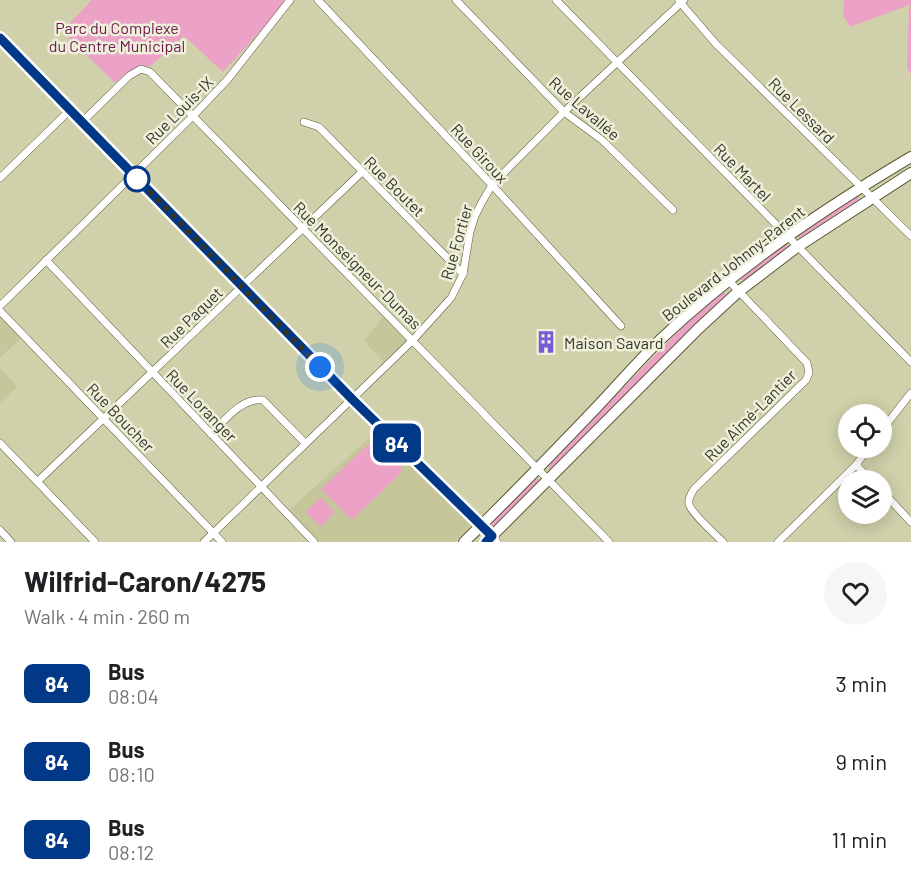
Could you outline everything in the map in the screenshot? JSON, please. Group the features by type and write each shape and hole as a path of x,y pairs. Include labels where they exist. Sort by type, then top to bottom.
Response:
{"street":[{"name":"Rue Louis-IX","path":"0,306 193,116 228,79 290,0"},
{"name":"Rue Giroux","path":"318,0 621,326"},
{"name":"Rue Lavallée","path":"456,0 564,112 602,140 673,210"},
{"name":"Rue Martel","path":"556,0 911,362"},
{"name":"Rue Fortier","path":"204,542 413,340 451,298 463,274 470,232 482,201 492,185 564,112 681,1"},
{"name":"Rue Lessard","path":"681,1 716,44 911,236"},
{"path":"0,38 352,399 482,525 492,540"},
{"name":"Rue Monseigneur-Dumas","path":"82,122 129,76 141,69 150,72 609,542"},
{"path":"0,178 70,110"},
{"name":"Rue Boutet","path":"304,122 319,128 463,274"},
{"name":"Boulevard Johnny-Parent","path":"464,542 539,468 661,339 787,235 911,158"},
{"name":"Rue Paquet","path":"38,482 363,172"},
{"name":"Boulevard Johnny-Parent","path":"492,540 549,479 698,329 738,292 797,247 911,173"},
{"name":"Rue Loranger","path":"46,260 314,542"},
{"name":"Rue Aimé-Lantier","path":"723,542 689,506 694,489 806,380 809,373 807,363 729,281"},
{"name":"Rue Boucher","path":"0,311 222,542"},
{"path":"892,417 911,393"},
{"path":"211,434 241,405 248,401 263,400 305,443"},
{"path":"0,443 93,541"},
{"path":"778,542 861,458"},
{"path":"856,465 861,470"},
{"path":"892,502 911,522"},
{"path":"0,530 10,542"}],"shaded area":[{"path":"0,311 23,336 0,358"},
{"path":"387,312 413,340 386,365 364,341"},
{"path":"0,367 17,387 0,403"},
{"path":"378,430 473,524 454,542 317,542 288,511"}],"green space":[{"name":"Parc du Complexe du Centre Municipal","path":"92,0 282,0 286,3 223,72 184,36 151,66 131,70 115,83 62,31"},
{"path":"844,0 911,0 911,75 907,67 909,5 850,27 843,15"},
{"path":"857,196 858,201 801,238 797,237 797,235"},
{"path":"785,244 786,249 745,280 741,280 740,278"},
{"path":"721,293 725,293 725,297 549,469 549,463 686,324"},
{"path":"373,440 401,467 402,472 352,520 321,489"},
{"path":"534,479 538,479 539,482 493,528 491,522"},
{"path":"321,497 335,512 321,527 306,512"}],"bus line":[{"name":"84","path":"0,38 352,399 492,536 486,542"}],"place":[{"name":"Maison Savard","path":"546,342"}],"route":[{"path":"137,179 133,174 320,367"}]}
